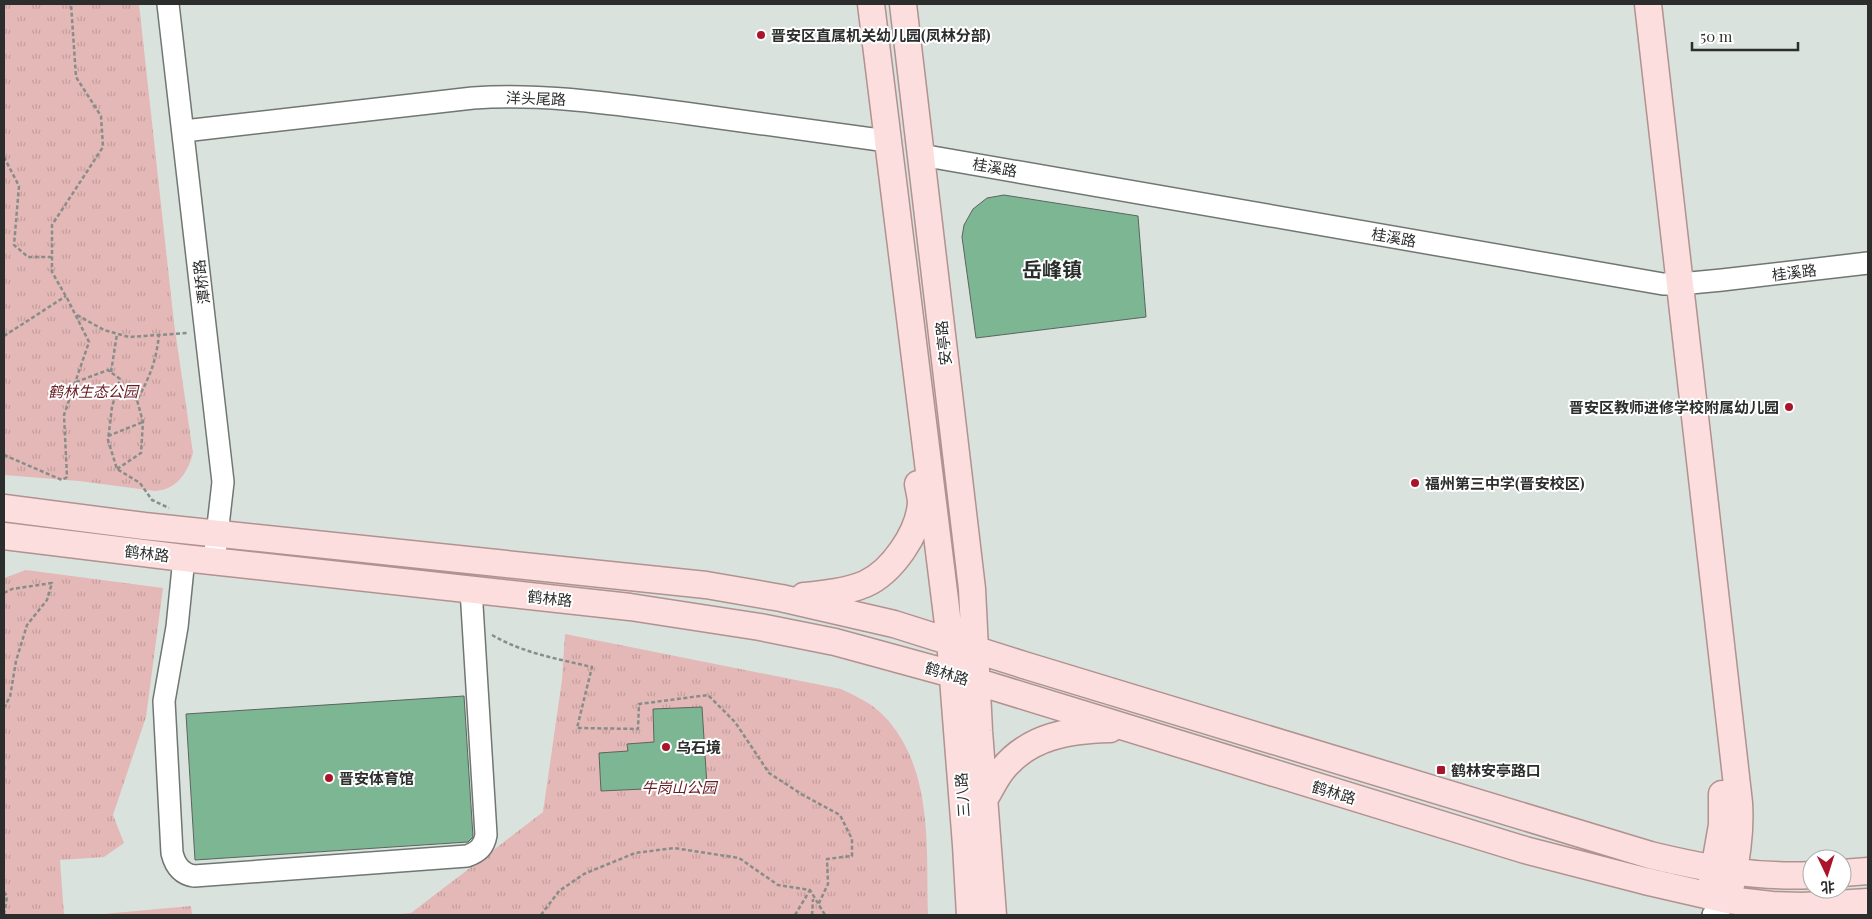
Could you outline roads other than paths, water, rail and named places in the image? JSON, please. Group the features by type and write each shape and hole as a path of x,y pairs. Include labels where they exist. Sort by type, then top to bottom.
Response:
{"main road":[{"name":"安亭路","path":"871,4 950,640 952,674"},
{"name":"安亭路","path":"903,4 972,589 976,682"},
{"path":"1630,4 1672,284"},
{"path":"1648,4 1695,544 1723,806 1724,871 1717,904"},
{"path":"781,598 826,594 867,583 894,561 906,545 921,503 907,375 913,347"},
{"name":"鹤林路","path":"4,508 168,529 696,584 781,598 894,624 950,640 1650,855 1724,871 1779,876 1802,875"},
{"name":"鹤林路","path":"4,536 184,558 630,607 760,627 835,642 952,674 1525,850 1645,881 1717,904 1803,906 1868,902"},
{"name":"三八路","path":"952,674 970,915"},
{"name":"三八路","path":"976,682 993,915"},
{"path":"984,800 1002,770 1031,745 1065,733 1095,729 1131,730"},
{"path":"1852,872 1868,871"}],"street":[{"name":"潭桥路","path":"168,4 223,482 214,561"},
{"name":"洋头尾路","path":"184,131 463,99 512,96 617,104 887,141"},
{"name":"桂溪路","path":"921,155 1672,284 1868,264"},
{"path":"184,558 177,627 164,701 172,853 177,866 186,875 194,876 467,856 480,849 485,843 486,835 472,589"}],"place":[{"name":"晋安区直属机关幼儿园(凤林分部)","path":"761,35"},
{"name":"晋安区教师进修学校附属幼儿园","path":"1789,407"},
{"name":"福州第三中学(晋安校区)","path":"1415,483"},
{"name":"乌石境","path":"666,747"},
{"name":"鹤林安亭路口","path":"1441,770"},
{"name":"晋安体育馆","path":"329,778"}],"district":[{"name":"岳峰镇","path":"1052,268"}],"park label":[{"name":"鹤林生态公园","path":"93,391"},
{"name":"牛岗山公园","path":"679,787"}]}
